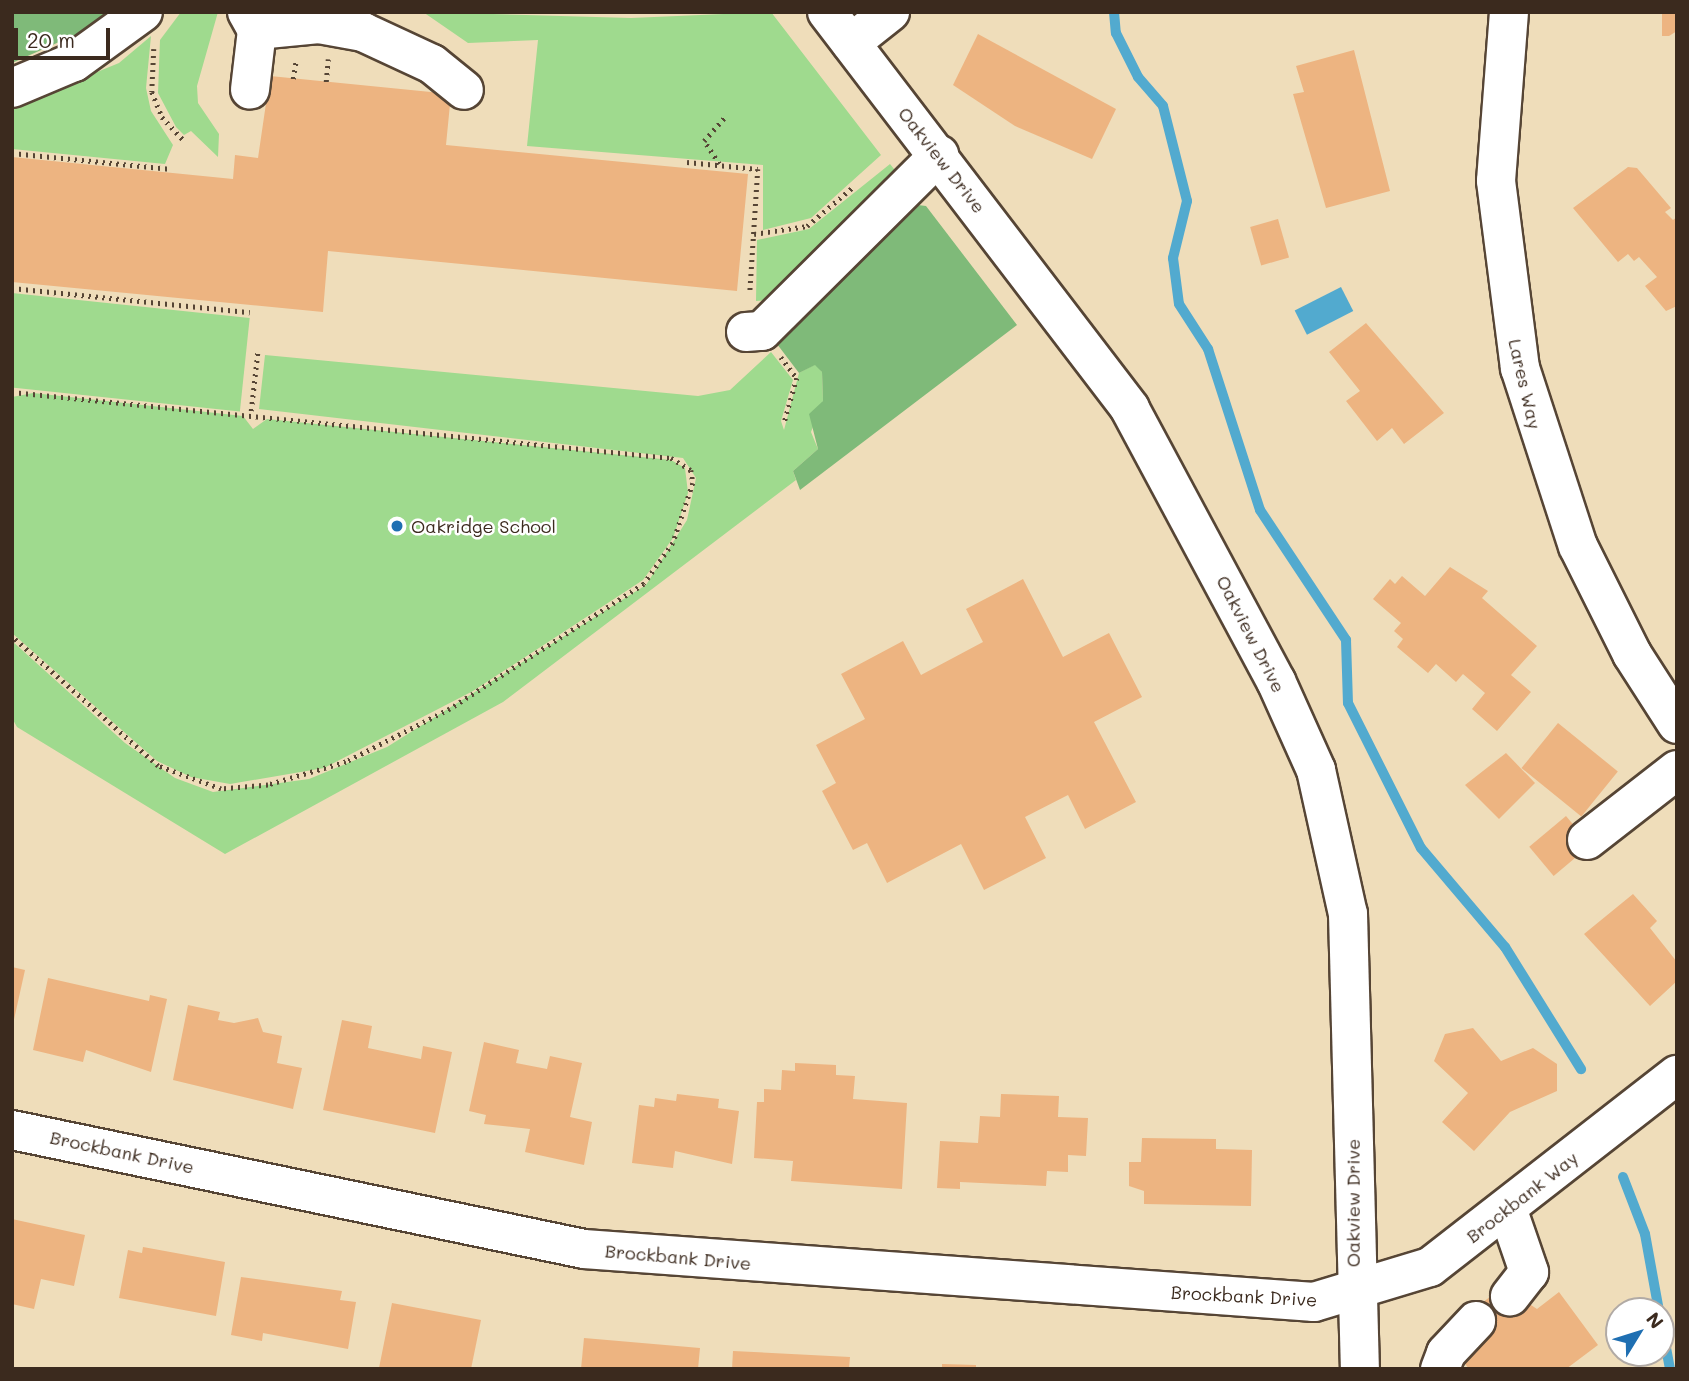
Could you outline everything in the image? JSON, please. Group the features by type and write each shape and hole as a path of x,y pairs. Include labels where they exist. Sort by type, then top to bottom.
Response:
{"street":[{"name":"Oakview Drive","path":"827,12 939,155 1130,409 1276,681 1315,770 1348,914 1354,1292 1360,1369"},
{"path":"851,43 890,12"},
{"name":"Lares Way","path":"1509,12 1496,181 1520,369 1578,546 1632,654 1677,724"},
{"path":"250,90 252,21 319,24 363,32 432,64 464,90"},
{"path":"12,88 149,28"},
{"path":"756,325 762,331 939,155"},
{"path":"1587,839 1677,770"},
{"name":"Brockbank Way","path":"1354,1292 1430,1267 1677,1075"},
{"name":"Brockbank Drive","path":"12,1130 639,1256 1314,1302 1354,1292"},
{"path":"1507,1208 1529,1272 1510,1296"},
{"path":"1440,1369 1446,1353 1476,1321"}],"path":[{"path":"149,28 152,92 162,117 184,141"},
{"path":"719,165 704,141 725,117"},
{"path":"12,153 171,169"},
{"path":"687,162 758,169 754,234 756,325 797,377 783,424"},
{"path":"754,234 807,226 859,182"},
{"path":"12,288 250,312"},
{"path":"251,411 258,349"},
{"path":"12,393 251,411 671,458 691,470 691,500 673,544 644,584 450,709 346,762 268,785 221,789 158,766 12,637"}],"green space":[{"path":"12,12 111,12 95,26 12,63"},
{"path":"181,12 218,12 197,86 198,103 219,134 218,157 191,131 184,135 176,127 158,93 160,40"},
{"path":"423,12 631,18 771,12 881,155 811,218 763,230 763,165 527,146 538,40 468,43"},
{"path":"151,36 146,88 151,111 173,145 165,164 12,149 12,107 119,63"},
{"path":"890,164 898,174 771,300 756,301 757,240 809,229"},
{"path":"918,205 926,206 1017,325 800,490 793,471 818,449 809,414 823,401 822,372 815,365 799,373 777,344 856,257"},
{"path":"12,293 250,318 240,411 12,388"},
{"path":"771,352 793,380 781,421 784,430 799,373 816,364 822,372 823,401 811,432 818,449 793,471 796,480 503,702 225,854 17,727 12,718 12,641 125,743 175,778 213,792 309,779 387,747 646,585 687,520 696,478 683,458 259,409 265,355 698,396 730,390"},
{"path":"33,393 243,416 253,429 267,419 671,460 685,468 688,493 673,538 643,580 473,691 324,768 230,784 191,777 157,761 12,633 12,397"}],"water":[{"path":"1341,287 1353,311 1307,335 1295,311"}],"building":[{"path":"1662,12 1677,12 1677,31 1669,36 1662,36"},
{"path":"978,34 1116,109 1092,159 1015,126 953,85"},
{"path":"1354,50 1390,191 1326,208 1293,94 1304,92 1296,66"},
{"path":"270,76 451,94 446,145 748,174 737,291 328,251 323,312 12,282 12,157 233,179 235,155 258,158"},
{"path":"1628,167 1637,168 1671,208 1665,212 1673,220 1677,217 1677,306 1666,311 1645,286 1657,277 1639,257 1634,261 1628,254 1618,262 1573,208"},
{"path":"1278,219 1289,257 1261,265 1250,227"},
{"path":"1366,323 1444,413 1404,444 1392,428 1377,441 1346,401 1360,391 1329,352"},
{"path":"1450,567 1488,591 1482,598 1537,646 1511,675 1531,692 1497,731 1472,709 1485,693 1463,674 1456,682 1436,664 1428,673 1397,647 1403,639 1394,631 1401,623 1373,599 1390,579 1395,584 1402,576 1425,596"},
{"path":"1023,579 1063,657 1109,633 1142,697 1094,722 1136,802 1085,829 1068,795 1025,817 1046,858 984,890 961,844 887,883 867,843 853,850 822,791 836,783 816,745 865,719 841,674 903,641 921,675 983,642 966,609"},
{"path":"1558,723 1618,771 1581,817 1521,768"},
{"path":"1506,753 1535,783 1499,819 1465,785"},
{"path":"1566,816 1590,845 1554,876 1529,847"},
{"path":"1633,894 1657,921 1650,928 1677,962 1677,981 1650,1006 1584,934"},
{"path":"12,967 25,970 13,1024 12,1024"},
{"path":"48,978 149,1001 150,995 167,999 151,1072 86,1050 83,1062 33,1050"},
{"path":"188,1005 220,1012 218,1020 234,1023 258,1018 263,1032 282,1036 277,1063 302,1068 293,1109 173,1080"},
{"path":"342,1020 372,1026 368,1048 421,1059 423,1046 452,1052 435,1133 323,1110"},
{"path":"1473,1028 1501,1061 1533,1048 1557,1064 1557,1091 1510,1112 1474,1151 1442,1122 1468,1093 1434,1061 1445,1034"},
{"path":"484,1042 519,1050 516,1063 547,1069 550,1056 582,1063 570,1117 592,1122 584,1165 525,1152 530,1129 484,1124 486,1115 469,1111"},
{"path":"795,1063 836,1065 836,1075 855,1076 853,1099 907,1103 902,1189 791,1181 793,1161 754,1158 757,1102 764,1102 764,1089 781,1090 782,1070 795,1071"},
{"path":"677,1094 719,1099 718,1108 739,1111 732,1164 675,1151 673,1168 632,1163 639,1105 654,1107 655,1098 676,1101"},
{"path":"1001,1094 1059,1096 1058,1117 1088,1118 1086,1156 1068,1155 1068,1172 1047,1171 1046,1186 960,1182 960,1189 937,1188 940,1141 978,1143 980,1116 1000,1117"},
{"path":"1142,1138 1216,1139 1216,1149 1252,1150 1251,1206 1144,1204 1144,1191 1129,1186 1129,1162 1141,1162"},
{"path":"12,1219 85,1235 74,1286 41,1279 34,1309 12,1304"},
{"path":"143,1247 225,1262 216,1316 119,1298 128,1250 142,1253"},
{"path":"241,1277 342,1291 340,1300 356,1302 348,1349 263,1333 262,1341 231,1335"},
{"path":"1503,1287 1537,1309 1559,1292 1598,1345 1566,1369 1469,1369 1455,1351 1470,1312"},
{"path":"392,1303 481,1320 471,1369 379,1368"},
{"path":"584,1338 700,1348 698,1369 581,1369"},
{"path":"733,1351 850,1357 849,1369 732,1369"},
{"path":"942,1364 976,1365 976,1369 942,1369"}],"waterway":[{"path":"1114,12 1116,33 1138,77 1163,106 1187,201 1173,258 1179,304 1208,349 1260,510 1346,640 1348,703 1421,848 1505,947 1581,1069"},
{"path":"1623,1177 1645,1234 1656,1297"}],"place":[{"name":"Oakridge School","path":"397,526"}]}
